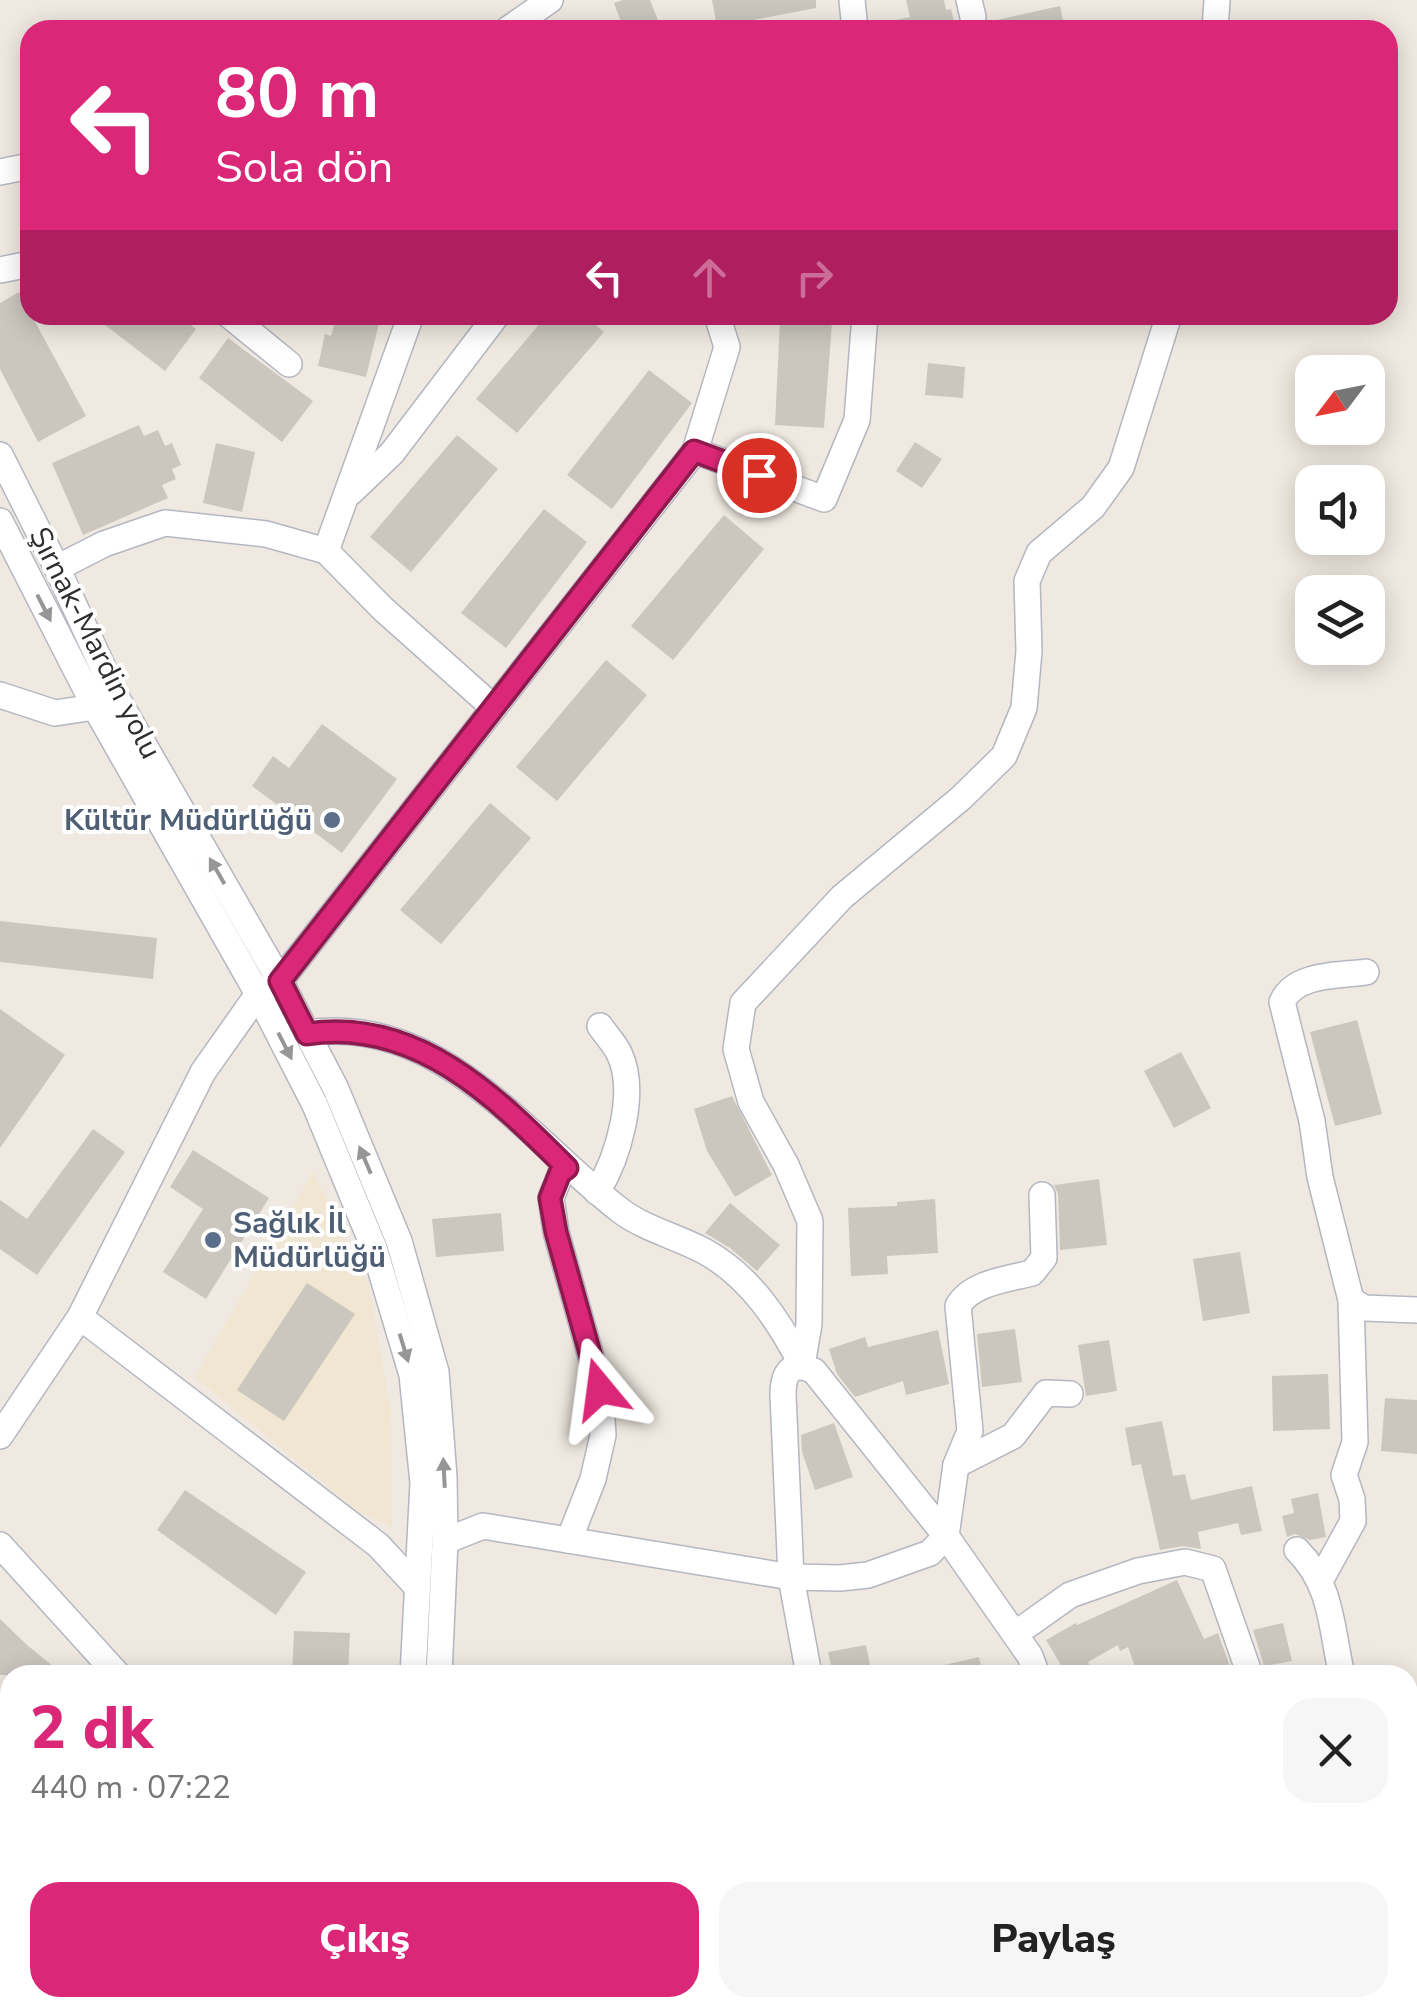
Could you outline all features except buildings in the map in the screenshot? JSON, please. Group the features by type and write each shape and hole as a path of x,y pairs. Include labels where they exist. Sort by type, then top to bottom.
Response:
{"street":[{"path":"521,20 550,0"},
{"path":"241,325 290,364"},
{"path":"326,552 407,325"},
{"path":"346,498 392,453 488,325"},
{"path":"0,1436 80,1317 203,1072 694,451 728,347 721,325"},
{"path":"694,451 824,499 857,420 864,325"},
{"path":"802,1366 809,1324 810,1221 751,1102 736,1049 743,1003 842,897 961,798 1004,756 1024,708 1029,652 1026,581 1039,554 1093,507 1120,468 1166,325"},
{"name":"Şırnak-Mardin yolu","path":"0,455 118,700 269,987 366,1230 412,1375 422,1482 413,1665"},
{"name":"Şırnak-Mardin yolu","path":"0,521 96,707 269,987 307,1034 336,1090 399,1241 436,1372 445,1541 439,1665"},
{"path":"57,568 104,544 165,522 266,534 326,552 494,708"},
{"path":"0,696 55,713 96,707"},
{"path":"1320,1581 1353,1522 1352,1499 1344,1475 1354,1442 1352,1300 1320,1177 1312,1120 1282,1002 1287,990 1301,982 1366,972"},
{"path":"597,1192 611,1169 622,1136 625,1095 619,1053 600,1026"},
{"path":"307,1034 337,1029 386,1036 426,1052 510,1111 567,1168 626,1216 707,1253 740,1278 780,1321 802,1366"},
{"path":"567,1168 560,1173 550,1198 600,1389 604,1435 593,1479 569,1540"},
{"path":"445,1541 483,1526 791,1576 840,1578 868,1575 930,1553 946,1536 956,1465 970,1431 958,1306 975,1289 1032,1273 1039,1267 1044,1258 1042,1196"},
{"path":"1352,1300 1364,1308 1417,1310"},
{"path":"80,1317 378,1545 417,1588"},
{"path":"807,1665 791,1576 783,1382 792,1367 802,1366 814,1371 946,1536 1033,1665"},
{"path":"956,1465 1013,1436 1046,1392 1070,1394"},
{"path":"0,1545 109,1665"},
{"path":"1297,1550 1320,1581 1331,1609 1340,1665"},
{"path":"1015,1634 1070,1595 1138,1572 1185,1562 1213,1570 1246,1665"}],"shaded area":[{"path":"313,1172 369,1286 391,1414 392,1527 357,1510 195,1377"}],"place":[{"name":"Kültür Müdürlüğü","path":"332,820"},
{"name":"Sağlık İl Müdürlüğü","path":"213,1240"}],"route":[{"path":"600,1389 550,1198 560,1173 567,1168 510,1111 426,1052 386,1036 337,1029 307,1034 280,981 694,451 759,475"}]}
